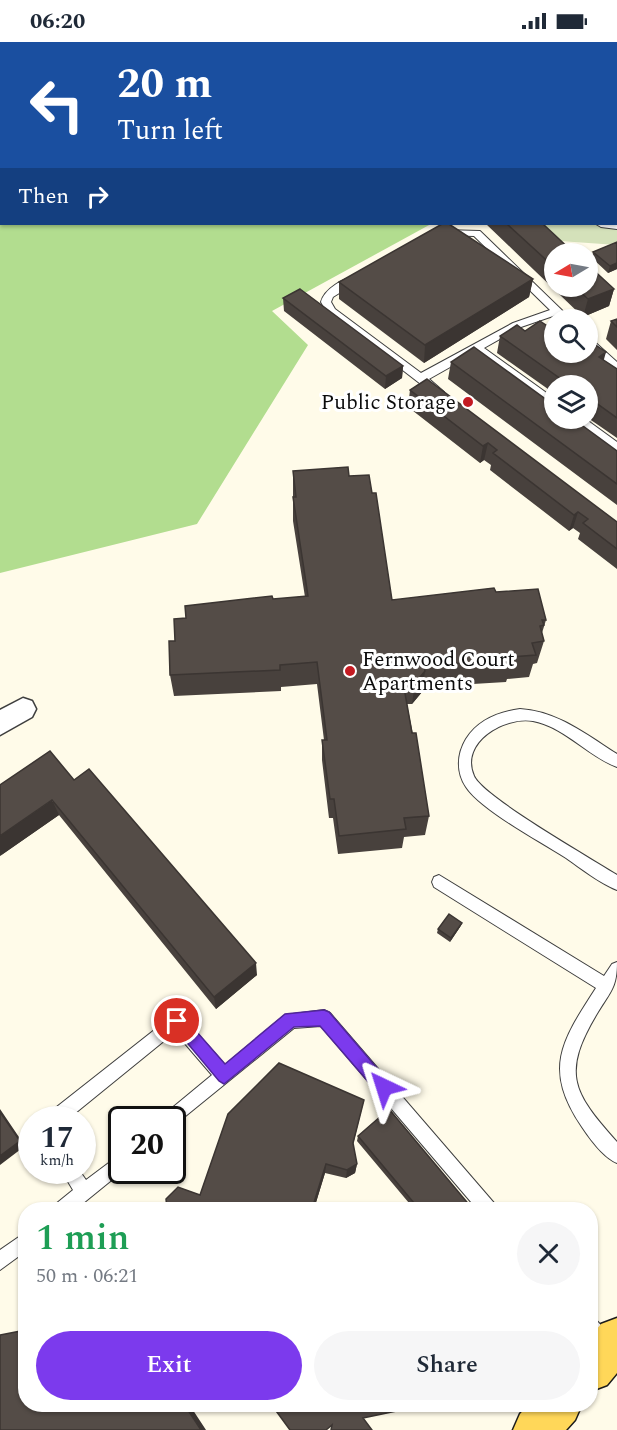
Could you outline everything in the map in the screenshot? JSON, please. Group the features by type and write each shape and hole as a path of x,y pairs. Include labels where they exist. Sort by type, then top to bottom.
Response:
{"main road":[{"path":"536,1430 552,1412"}],"street":[{"path":"0,724 23,709"}],"lane":[{"path":"435,236 460,232 477,233 556,309"},
{"path":"368,272 328,295 326,302 331,311 449,399"},
{"path":"421,378 517,325 544,319"},
{"path":"475,347 544,396"},
{"path":"598,350 617,368"},
{"path":"590,429 617,448"},
{"path":"617,761 546,719 530,714 510,714 493,721 472,742 466,758 466,773 474,788 489,801 617,883"},
{"path":"439,882 606,986"},
{"path":"617,969 573,1036 566,1061 568,1088 580,1113 617,1155"},
{"path":"186,1107 291,1020 324,1018 482,1202"},
{"path":"71,1106 177,1021 224,1076"},
{"path":"72,1202 108,1172"},
{"path":"79,1184 84,1192"},
{"path":"0,1262 18,1247"}],"green space":[{"path":"0,225 429,225 272,311 308,345 197,524 0,573"},
{"path":"539,225 617,225 617,245 560,241"}],"building":[{"path":"440,225 451,225 533,279 425,345 339,282"},
{"path":"508,225 544,225 563,243 544,243 544,258"},
{"path":"617,242 617,263 610,266 598,256 598,250"},
{"path":"598,274 614,289 598,295"},
{"path":"300,289 403,366 386,376 283,298"},
{"path":"617,319 617,327 611,321"},
{"path":"540,321 544,324 544,363 598,363 598,347 606,352 599,357 617,369 617,418 598,404 598,375 555,375 500,336 517,325 525,331"},
{"path":"474,347 544,398 544,429 587,429 617,451 617,484 451,362"},
{"path":"427,379 617,522 617,549 583,523 588,519 578,512 574,515 493,453 497,450 488,443 483,446 410,390"},
{"name":"Fernwood Court Apartments","path":"348,467 349,476 369,475 372,493 376,493 392,600 494,588 496,592 538,589 546,620 542,620 544,625 540,626 544,641 532,643 536,655 511,657 512,661 423,665 425,671 415,683 403,682 412,733 416,733 429,816 404,818 406,829 339,836 334,799 330,799 322,740 327,740 317,662 280,665 280,670 170,675 169,641 175,641 174,619 186,618 185,606 272,596 273,599 308,596 293,497 296,497 293,471"},
{"path":"50,751 74,780 89,769 256,963 214,997 52,800 0,836 0,785"},
{"path":"449,914 462,923 451,938 438,929"},
{"path":"279,1063 364,1100 353,1143 357,1164 347,1170 326,1164 314,1202 166,1202 166,1199 178,1187 200,1195 228,1114"},
{"path":"389,1109 467,1202 413,1202 358,1136"},
{"path":"0,1112 18,1138 18,1142 0,1156"},
{"path":"18,1332 18,1412 189,1412 201,1430 0,1430 0,1335"},
{"path":"277,1412 392,1412 363,1418 372,1430 331,1430 332,1425 326,1430 290,1430"}],"place":[{"name":"Public Storage","path":"468,402"},
{"name":"Fernwood Court Apartments","path":"350,671"}],"route":[{"path":"177,1021 224,1076 291,1020 324,1018 384,1087"}]}
